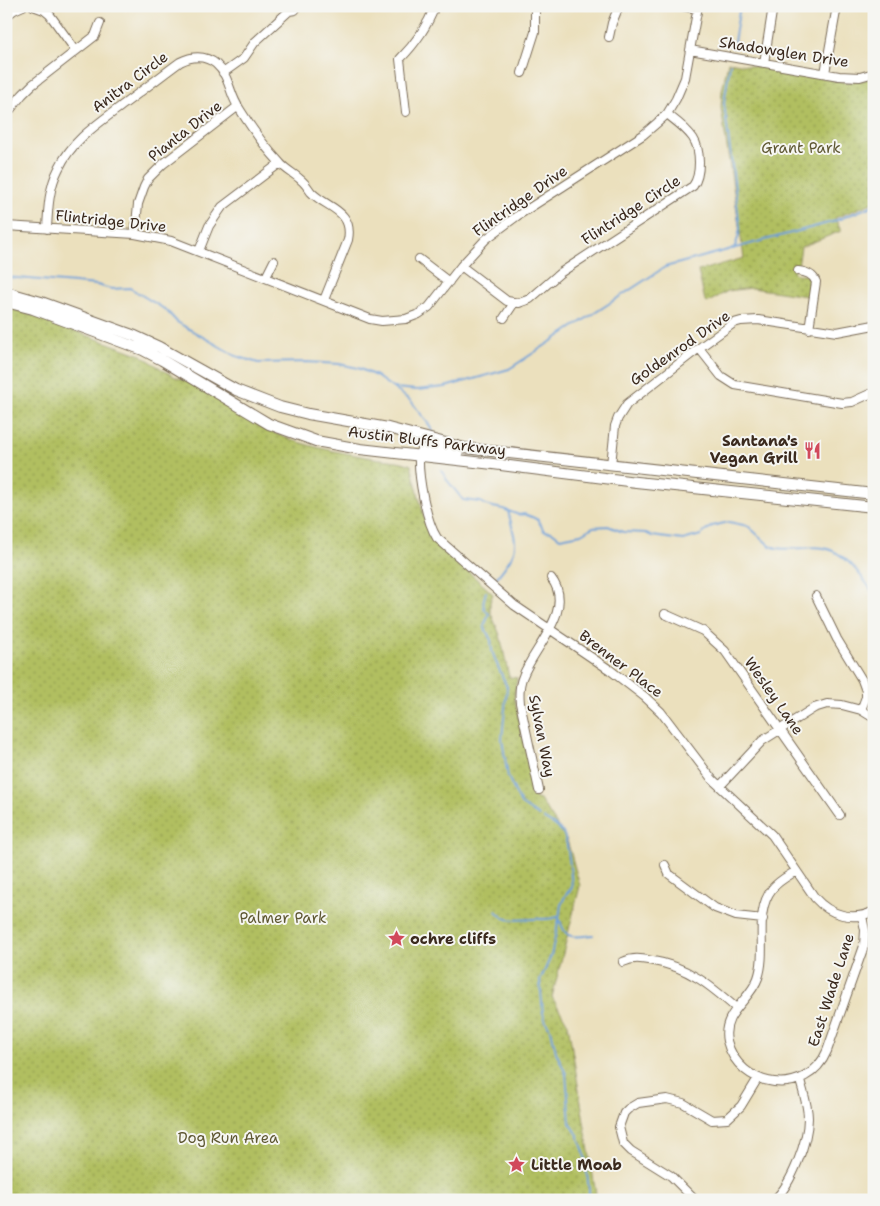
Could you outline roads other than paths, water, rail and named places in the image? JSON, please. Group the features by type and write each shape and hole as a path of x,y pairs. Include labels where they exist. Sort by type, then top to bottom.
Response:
{"main road":[{"name":"Austin Bluffs Parkway","path":"6,292 41,302 147,342 236,390 280,407 323,418 388,428 465,448 874,494"},
{"name":"Austin Bluffs Parkway","path":"6,302 143,350 254,416 294,434 316,441 360,450 872,507"},
{"path":"419,456 422,450 426,449 457,453 465,448"}],"street":[{"path":"6,16 23,6"},
{"path":"33,6 44,10 50,15 76,51"},
{"path":"406,112 400,59 413,46 426,27 435,6"},
{"path":"522,73 535,32 535,6"},
{"path":"609,38 612,23 619,6"},
{"path":"683,6 698,8"},
{"path":"764,63 773,6"},
{"path":"826,74 837,6"},
{"name":"Flintridge Drive","path":"6,226 134,234 171,241 324,300 370,320 395,321 412,316 429,307 461,266 486,239 501,227 643,135 667,114 683,84 698,8"},
{"path":"223,73 244,58 255,42 289,11 295,10"},
{"path":"6,115 32,85 95,36 100,23"},
{"name":"Shadowglen Drive","path":"690,50 826,74 850,77 874,73"},
{"name":"Anitra Circle","path":"47,228 54,179 67,153 80,139 186,59 205,58 215,64 223,73 230,84 238,107 280,163 302,180 316,196 340,212 348,226 348,240 324,300"},
{"name":"Pianta Drive","path":"134,234 138,204 148,179 163,164 238,107"},
{"name":"Flintridge Circle","path":"514,303 530,299 560,272 692,186 697,180 699,168 695,142 686,130 667,114"},
{"path":"199,251 209,226 222,207 280,163"},
{"path":"419,259 449,282"},
{"path":"266,277 274,261"},
{"path":"461,266 507,301 514,303 504,318"},
{"path":"798,270 810,274 816,282 809,329"},
{"name":"Goldenrod Drive","path":"611,465 616,426 621,411 633,398 728,327 741,321 758,320 837,332 874,325"},
{"path":"699,348 721,376 735,385 842,403 852,402 874,392"},
{"name":"Brenner Place","path":"419,456 418,474 432,527 438,538 514,605 645,696 661,712 705,770 772,835 815,898 824,907 840,915 862,916 874,911"},
{"name":"Sylvan Way","path":"539,790 520,703 520,690 525,671 556,617 558,607 557,585 551,578"},
{"path":"816,596 837,640 862,680 866,691 866,698 861,710"},
{"name":"Wesley Lane","path":"665,614 702,632 720,645 840,815"},
{"path":"720,786 757,746 820,705 835,704 861,710 874,718"},
{"path":"665,865 669,874 714,908 736,916 763,919"},
{"path":"774,1200 790,1181 806,1133 808,1112 800,1080 777,1083 758,1078 738,1062 730,1048 726,1034 728,1024 736,1008 752,989 759,977 765,902 771,890 796,870"},
{"name":"East Wade Lane","path":"800,1080 815,1070 827,1051 864,946 865,930 862,916"},
{"path":"623,962 632,958 638,958 664,963 685,970 714,988 736,1008"},
{"path":"695,1200 671,1176 631,1151 623,1143 619,1128 624,1113 628,1108 638,1104 667,1099 683,1103 712,1120 728,1119 747,1098 758,1078"}],"waterway":[{"path":"733,48 740,6"},
{"path":"730,64 724,103 740,228 734,249"},
{"path":"394,388 417,390 445,387 509,369 665,267 832,222 874,205"},
{"path":"6,277 97,285 111,289 130,288 166,310 177,322 236,356 258,363 307,362 339,364 358,368 376,376 411,401 430,426 433,434"},
{"path":"442,471 463,500 481,502 488,506 532,517 538,520 544,531 552,532 560,538 581,534 593,527 608,526 623,532 646,533 652,536 683,540 701,535 712,526 729,522 748,526 774,548 817,547 832,550 853,566 874,594"},
{"path":"497,577 510,560 515,547 508,511"},
{"path":"486,592 483,604 489,614 484,626 491,640 492,651 507,687 502,739 508,777 521,804 539,816"},
{"path":"544,819 559,828 563,833 567,844 572,888 566,894 561,905 551,956 540,981 543,1013 551,1030 556,1052 566,1074 570,1123 578,1135 584,1152 589,1200"},
{"path":"496,911 504,918 512,920 549,919 560,916"},
{"path":"560,920 562,927 568,935 576,937 593,935"}],"place":[{"name":"Santana's Vegan Grill","path":"812,450"},
{"name":"ochre cliffs","path":"396,939"},
{"name":"Little Moab","path":"517,1165"}],"park label":[{"name":"Grant Park","path":"801,148"},
{"name":"Palmer Park","path":"283,918"},
{"name":"Dog Run Area","path":"228,1138"}]}
